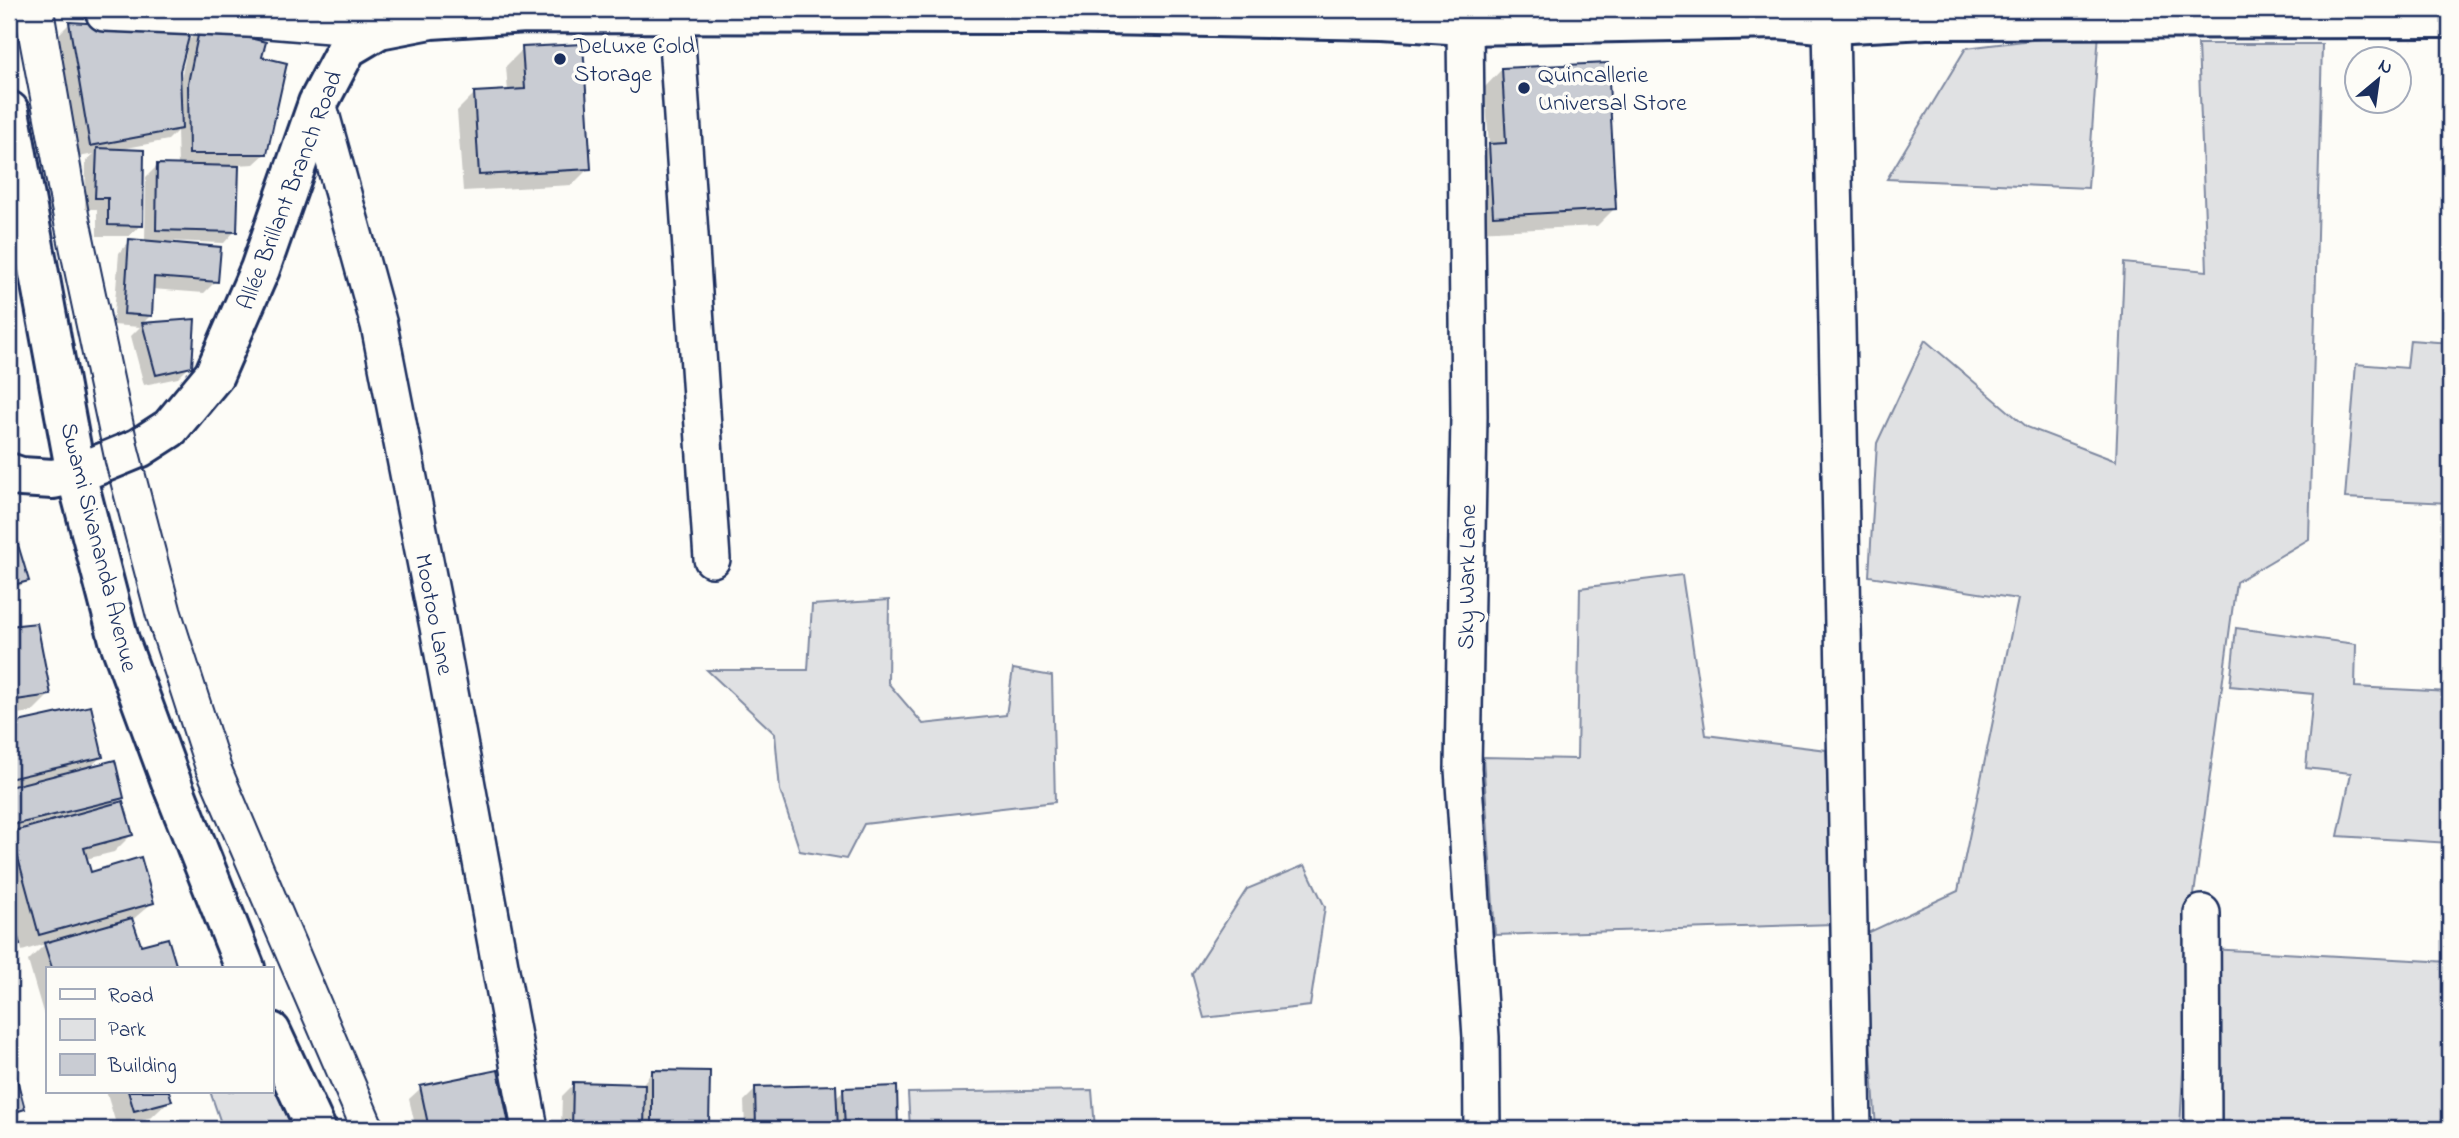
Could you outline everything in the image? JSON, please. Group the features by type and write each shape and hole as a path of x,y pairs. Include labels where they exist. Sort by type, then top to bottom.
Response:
{"street":[{"name":"Allée Brillant Branch Road","path":"9,473 21,477 53,479 76,474 139,448 170,428 214,375 260,269 318,103 347,48 379,29 431,14 526,12 1377,15 1465,25 1779,14 1831,24 1926,19 2357,14 2450,18"},
{"path":"104,13 268,14 379,29"},
{"path":"675,13 712,559"},
{"path":"1831,24 1853,1129"},
{"name":"Sky Wark Lane","path":"1465,25 1469,415 1463,769 1481,1037 1482,1129"},
{"name":"Mootoo Lane","path":"318,103 379,325 438,627 530,1129"},
{"name":"Swami Sivananda Avenue","path":"9,111 76,474 120,640 172,784 245,967"},
{"path":"2202,913 2203,1129"},
{"path":"273,1036 316,1129"}],"green space":[{"path":"2099,32 2088,188 1887,179 1966,48"},
{"path":"2198,44 2322,44 2309,539 2236,582 2191,917 2180,1129 1876,1129 1863,935 1958,891 2018,599 1869,576 1877,443 1925,340 2027,427 2116,461 2124,263 2207,271"},
{"path":"2410,340 2450,343 2450,503 2345,498 2356,364 2407,368"},
{"path":"1682,575 1706,735 1826,750 1834,924 1495,935 1483,757 1577,759 1580,588"},
{"path":"889,600 888,683 923,724 1006,715 1013,669 1052,676 1055,802 864,824 846,859 800,851 780,790 775,734 707,670 808,670 812,605"},
{"path":"2236,628 2356,644 2355,687 2450,692 2450,843 2338,836 2351,773 2306,768 2313,694 2230,686"},
{"path":"1305,865 1325,907 1310,1006 1204,1018 1192,974 1247,889"},
{"path":"2210,949 2450,962 2450,1129 2202,1129"},
{"path":"273,1083 296,1129 223,1129 210,1092 273,1092"},
{"path":"1092,1090 1095,1129 910,1129 908,1093"}],"building":[{"path":"69,22 191,29 180,71 182,129 90,146"},
{"path":"200,26 266,42 262,57 287,63 267,154 189,154 188,83"},
{"path":"583,44 591,169 479,175 474,92 525,89 522,47"},
{"path":"1608,63 1616,209 1493,216 1489,144 1506,143 1502,68"},
{"path":"97,148 144,150 143,226 108,225 108,198 95,198"},
{"path":"157,164 239,166 237,232 156,230"},
{"path":"129,239 221,247 218,282 154,277 152,316 124,314"},
{"path":"195,319 192,367 156,375 142,323"},
{"path":"16,538 29,581 9,586 9,540"},
{"path":"37,623 51,695 9,701 9,626"},
{"path":"91,706 103,757 9,779 9,724"},
{"path":"115,760 124,798 9,826 9,787"},
{"path":"123,801 133,835 84,848 91,872 141,857 154,903 39,935 11,832"},
{"path":"9,903 20,945 9,948"},
{"path":"132,918 141,945 168,938 177,967 52,967 44,943"},
{"path":"9,1014 14,1035 9,1036"},
{"path":"14,1068 25,1109 9,1114 9,1070"},
{"path":"498,1070 510,1129 429,1129 420,1086"},
{"path":"652,1070 710,1071 709,1129 652,1129"},
{"path":"573,1082 645,1084 644,1129 572,1129"},
{"path":"836,1085 838,1129 756,1129 755,1087"},
{"path":"897,1086 898,1129 845,1129 843,1088"},
{"path":"128,1092 169,1092 172,1101 134,1111"}],"tram line":[{"path":"13,9 53,219 105,463 146,618 196,773 350,1129"},
{"path":"54,9 89,213 139,448 181,608 231,764 386,1129"}],"place":[{"name":"DeLuxe Cold Storage","path":"560,59"},
{"name":"Quincallerie Universal Store","path":"1524,88"}]}
